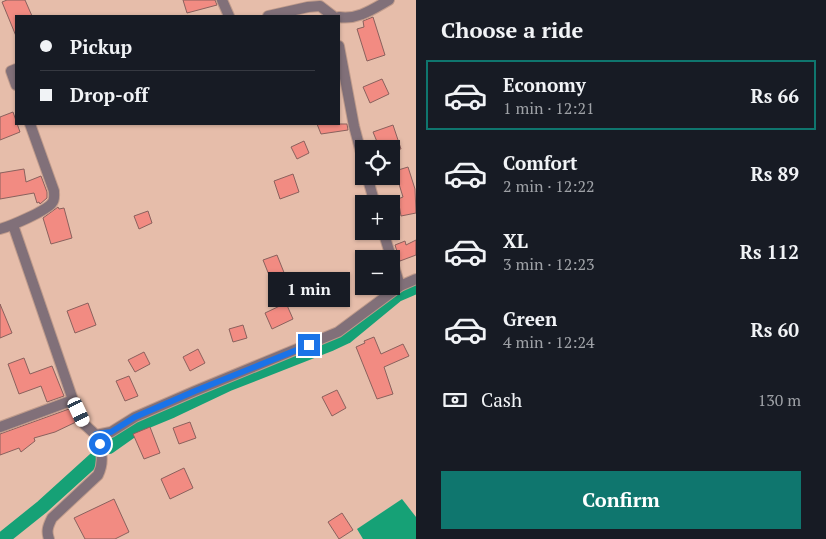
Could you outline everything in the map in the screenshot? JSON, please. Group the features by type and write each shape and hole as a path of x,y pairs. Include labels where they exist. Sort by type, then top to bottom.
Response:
{"street":[{"path":"222,0 229,15"},
{"path":"340,17 348,18 362,15 389,0"},
{"path":"272,15 320,6 332,15"},
{"path":"340,51 358,140"},
{"path":"9,71 15,83"},
{"path":"0,229 13,225 51,204 54,198 54,191 30,125"},
{"path":"13,225 73,400 84,424 96,434 102,454 102,466 98,475 52,518 48,527 47,534 49,539"},
{"path":"400,286 416,279"},
{"path":"96,434 111,432 135,417 338,332 388,295"},
{"path":"0,427 73,400"}],"shaded area":[{"path":"402,499 416,517 416,539 363,539 357,529"}],"building":[{"path":"7,0 25,0 32,15 15,15 15,34 2,2"},
{"path":"183,0 215,0 217,5 187,13"},
{"path":"373,17 385,55 367,61 357,29 364,27 363,21"},
{"path":"382,79 389,94 370,103 363,87"},
{"path":"13,112 15,125 18,125 20,132 0,140 0,117"},
{"path":"347,124 348,130 321,134 317,125"},
{"path":"393,125 398,140 376,140 373,132"},
{"path":"304,141 309,153 297,159 291,147"},
{"path":"408,167 415,189 416,213 401,216 400,198 403,197 399,185 400,169"},
{"path":"24,169 26,182 41,176 47,192 47,198 40,204 39,202 37,203 34,193 0,199 0,173"},
{"path":"293,174 299,192 280,199 274,181"},
{"path":"58,207 59,209 64,208 72,238 51,244 43,218"},
{"path":"148,211 152,223 139,229 134,216"},
{"path":"416,240 416,255 400,261 400,250 397,250 395,245 405,241 406,245"},
{"path":"277,255 287,280 273,285 263,260"},
{"path":"88,303 96,325 75,333 67,311"},
{"path":"286,303 293,319 272,329 265,313"},
{"path":"0,304 12,333 0,338"},
{"path":"243,325 247,338 233,342 229,329"},
{"path":"374,337 381,354 403,344 409,356 384,367 393,394 377,399 356,347"},
{"path":"198,349 205,363 190,371 183,357"},
{"path":"144,352 150,364 135,372 128,360"},
{"path":"24,358 30,374 52,366 64,396 47,402 41,386 19,394 8,364"},
{"path":"129,376 138,396 125,401 116,381"},
{"path":"337,390 346,408 332,416 322,397"},
{"path":"69,409 76,422 55,432 34,438 35,441 21,452 19,448 0,455 0,434"},
{"path":"190,422 196,438 179,444 173,428"},
{"path":"150,427 160,453 144,459 133,434"},
{"path":"184,468 193,488 170,499 161,479"},
{"path":"114,499 129,532 115,539 85,539 74,518"},
{"path":"342,513 353,530 339,539 328,522"}],"waterway":[{"path":"109,447 143,423 229,384 346,337 397,295 416,287"},
{"path":"2,539 42,507 95,459"}],"route":[{"path":"100,444 96,434 111,432 135,417 309,345"}]}
